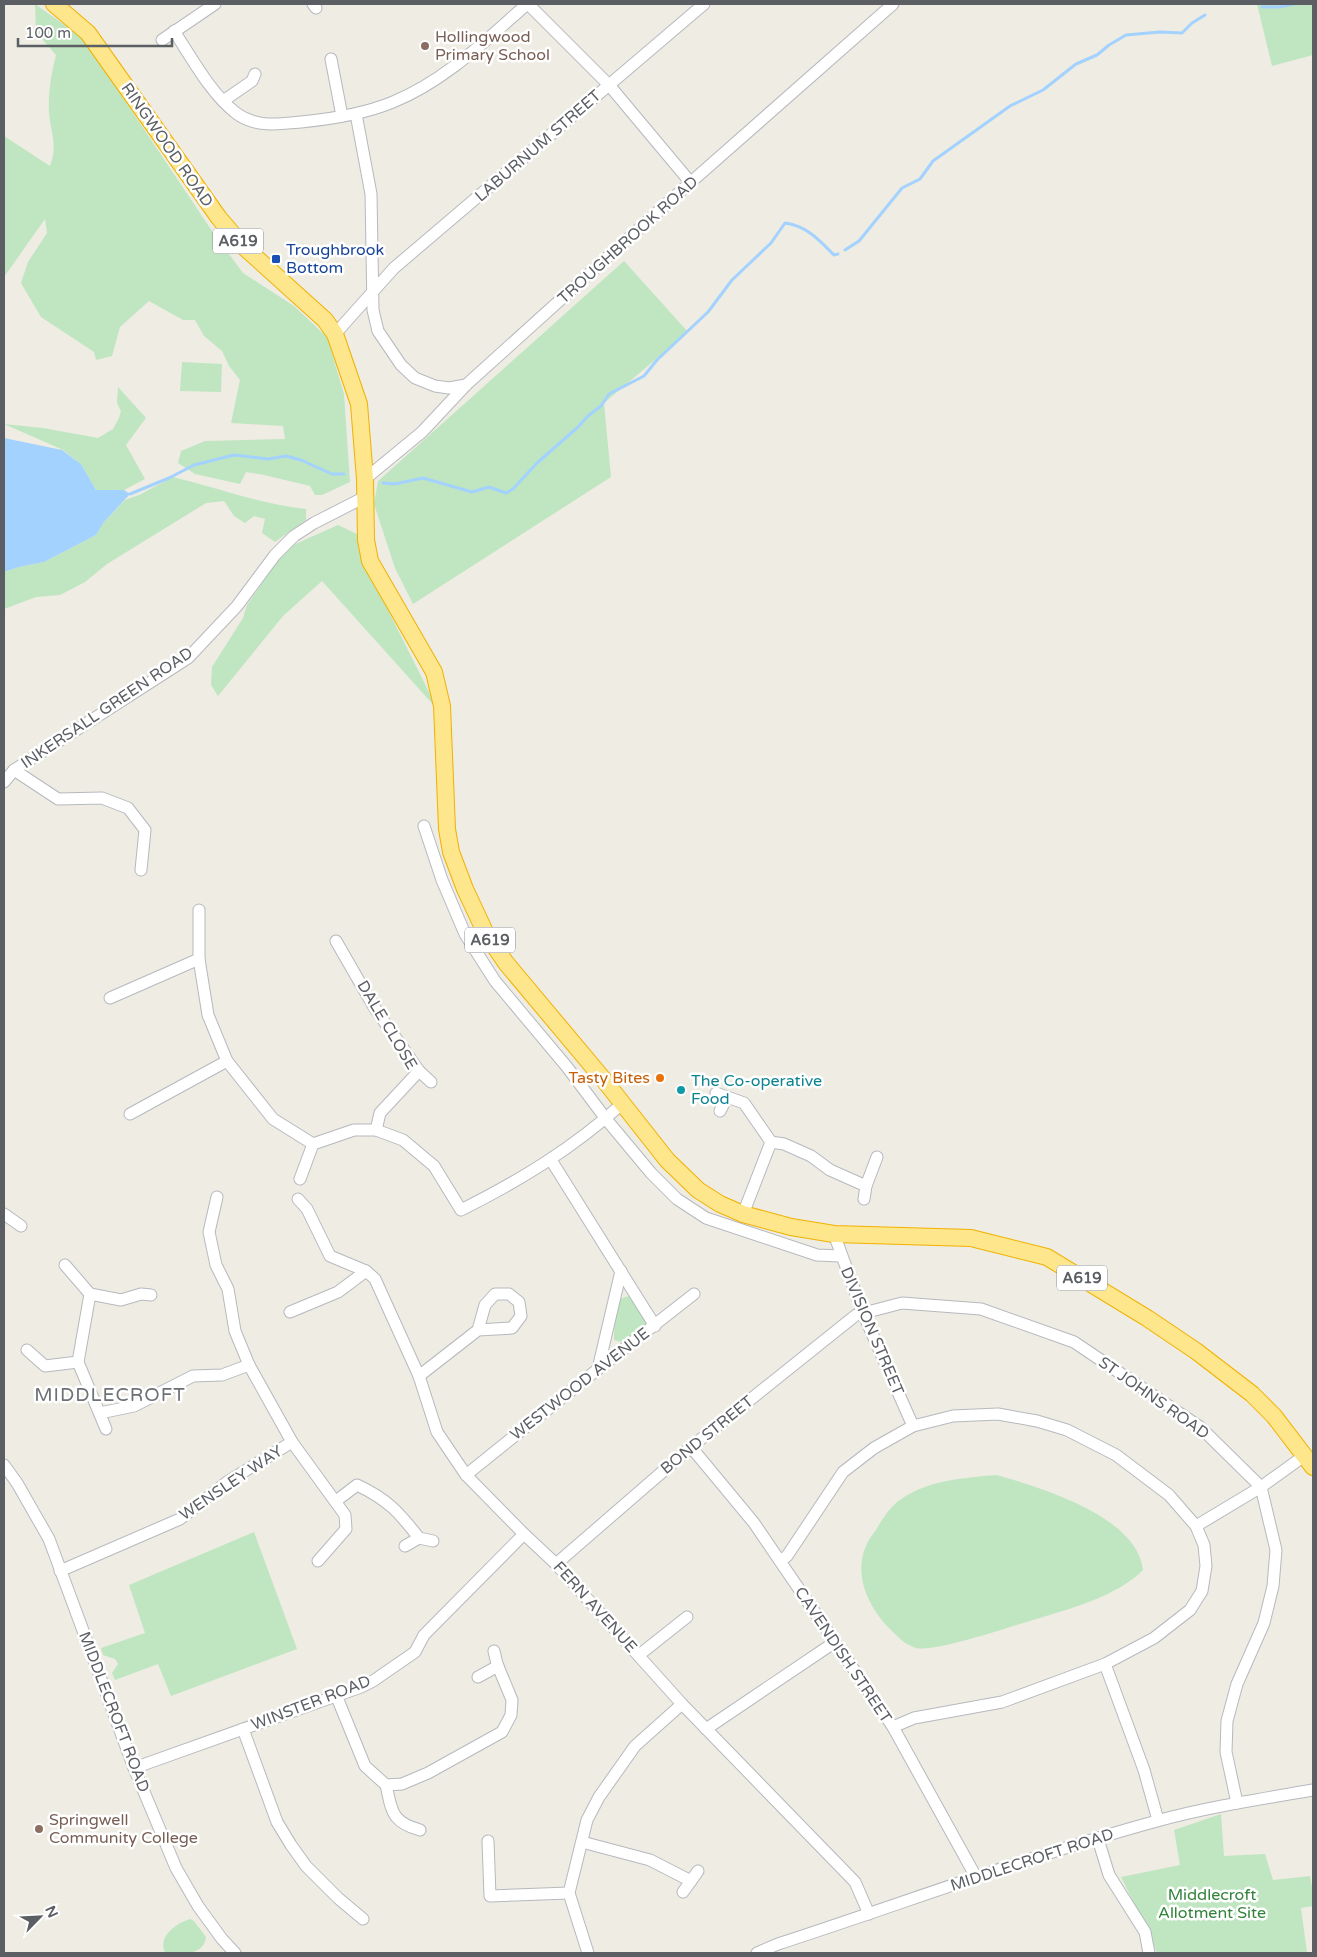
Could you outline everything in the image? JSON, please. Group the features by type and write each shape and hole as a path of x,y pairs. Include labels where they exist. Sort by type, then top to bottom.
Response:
{"highway":[{"name":"RINGWOOD ROAD","path":"54,4 88,33 219,218 237,239 324,320 335,334 359,404 366,480 365,497"},
{"name":"A619","path":"365,497 366,540 370,561 434,672 442,706 447,829 451,852 465,889 486,934 506,963 623,1103 667,1160 698,1190 720,1204 744,1214 791,1227 834,1234 971,1238 1047,1257 1147,1318 1252,1394 1274,1416 1309,1461"}],"street":[{"path":"162,40 215,4"},
{"path":"174,31 223,101 248,120 266,125 356,114 394,102 449,71 527,4 609,85 691,183"},
{"name":"LABURNUM STREET","path":"335,334 394,268 704,4"},
{"name":"TROUGHBROOK ROAD","path":"366,480 422,432 466,385 893,4"},
{"path":"331,59 342,116"},
{"path":"223,101 252,81 255,74"},
{"path":"356,114 371,194 374,310 378,331 401,365 415,378 435,386 449,388 466,385"},
{"name":"INKERSALL GREEN ROAD","path":"4,782 14,770 188,658 237,606 275,555 294,536 314,523 365,497"},
{"path":"14,770 58,799 102,798 128,808 145,830 141,870"},
{"path":"424,826 442,880 465,934 495,981 567,1067 606,1119 651,1172 677,1199 706,1218 817,1255 840,1256"},
{"path":"199,910 199,959 208,1015 227,1061 274,1119 313,1144"},
{"name":"DALE CLOSE","path":"336,941 374,1007 419,1071 380,1113 376,1130"},
{"path":"110,998 199,959"},
{"path":"130,1114 227,1061"},
{"path":"419,1071 431,1082"},
{"path":"720,1111 722,1095 744,1103 771,1142 784,1144 811,1156 830,1170 866,1186"},
{"path":"313,1144 354,1130 376,1130 403,1140 434,1166 461,1210 508,1187 551,1160 606,1119 623,1103"},
{"path":"744,1214 771,1142"},
{"path":"300,1179 313,1144"},
{"path":"864,1199 866,1186 877,1157"},
{"path":"551,1160 655,1326"},
{"path":"217,1198 209,1232 216,1265 228,1289 235,1331 249,1364 292,1442 336,1501 344,1516 346,1529 318,1561"},
{"path":"298,1199 307,1209 330,1256 366,1271"},
{"path":"4,1214 21,1226"},
{"name":"DIVISION STREET","path":"834,1234 840,1256 863,1314 913,1426"},
{"path":"66,1265 90,1294 121,1300 141,1294 151,1295"},
{"path":"290,1312 338,1292 366,1271"},
{"name":"FERN AVENUE","path":"366,1271 375,1279 419,1376 437,1432 466,1475 556,1564 682,1704 855,1882 869,1914"},
{"path":"598,1369 621,1271"},
{"path":"90,1294 78,1362 106,1429"},
{"name":"WESTWOOD AVENUE","path":"466,1475 694,1294"},
{"name":"ST JOHNS ROAD","path":"863,1314 902,1303 981,1309 1074,1342 1200,1427 1261,1488"},
{"name":"BOND STREET","path":"556,1564 691,1446 856,1315 863,1314"},
{"path":"419,1376 478,1330"},
{"path":"27,1350 45,1366 78,1362"},
{"path":"100,1413 134,1406 193,1376 222,1375 249,1364"},
{"path":"780,1561 786,1556 843,1472 874,1448 913,1426 953,1416 998,1414 1037,1421 1067,1430 1116,1455 1169,1495 1196,1526 1204,1545 1206,1566 1202,1591 1190,1610 1154,1638 1106,1664 1002,1702 914,1718 893,1727"},
{"name":"WENSLEY WAY","path":"60,1571 180,1519 227,1482 292,1442"},
{"name":"CAVENDISH STREET","path":"691,1446 754,1523 800,1594 893,1727 976,1877"},
{"path":"1196,1526 1309,1461"},
{"name":"MIDDLECROFT ROAD","path":"4,1465 17,1483 49,1539 134,1768 176,1868 198,1906 222,1939 235,1953"},
{"path":"336,1501 357,1485 378,1495 402,1515 419,1538"},
{"path":"1237,1803 1226,1752 1226,1721 1236,1684 1264,1622 1273,1586 1276,1550 1261,1488"},
{"name":"WINSTER ROAD","path":"134,1768 243,1730 373,1680 415,1652 424,1634 524,1534"},
{"path":"404,1546 419,1538 433,1540"},
{"path":"639,1655 686,1617"},
{"path":"706,1728 835,1642"},
{"path":"386,1785 402,1784 428,1773 502,1732 511,1715 512,1700 494,1651"},
{"path":"1106,1664 1144,1770 1158,1820"},
{"path":"478,1677 498,1666"},
{"path":"336,1695 365,1766 386,1785 391,1805 398,1820 406,1826 420,1830"},
{"path":"588,1953 569,1893 587,1820 634,1746 682,1704"},
{"path":"243,1730 277,1822 291,1845 306,1866 338,1898 363,1918"},
{"name":"MIDDLECROFT ROAD","path":"758,1953 779,1948 976,1877 1158,1820 1237,1803 1313,1790"},
{"path":"1098,1838 1109,1875 1145,1932 1149,1953"},
{"path":"488,1841 490,1896 569,1893"},
{"path":"582,1842 650,1860 691,1881"},
{"path":"683,1892 698,1871"}],"green space":[{"path":"35,4 83,38 210,228 243,273 294,306 327,337 344,394 350,482 322,495 315,495 310,486 264,475 246,472 240,484 195,474 178,463 181,451 205,441 285,439 283,426 231,423 240,380 229,366 222,351 204,336 195,320 183,320 149,301 120,327 112,356 96,360 94,352 41,317 21,283 28,262 47,233 45,219 4,277 4,136 50,166 54,152 49,98 56,55 36,32"},
{"path":"1257,4 1313,4 1313,55 1272,66"},
{"path":"624,261 688,332 604,403 611,477 413,604 395,568 374,504 378,481"},
{"path":"182,362 222,364 221,392 180,391"},
{"path":"118,387 146,418 126,445 145,479 124,490 96,490 81,464 63,450 4,424 43,428 98,438 113,429 119,418 121,411 117,403"},
{"path":"173,477 256,500 306,509 306,520 275,542 262,533 265,519 254,516 245,523 234,516 224,501 206,503 107,564 85,582 60,595 36,597 4,609 4,572 44,562 96,535 104,522 125,500 139,495"},
{"path":"338,525 357,534 372,578 438,710 322,581 283,616 218,696 211,685 212,667 243,618 247,605 283,552 291,546"},
{"path":"629,1296 646,1321 645,1327 625,1343 614,1340 615,1321 618,1302"},
{"path":"997,1475 1061,1497 1084,1507 1106,1520 1124,1534 1137,1551 1143,1570 1106,1595 1062,1611 939,1647 916,1648 908,1645 882,1620 875,1611 865,1590 861,1568 862,1557 868,1542 890,1509 907,1495 919,1489 944,1482"},
{"path":"254,1532 297,1649 171,1696 158,1664 115,1680 112,1673 118,1664 115,1659 103,1655 101,1648 145,1633 129,1585"},
{"name":"Middlecroft Allotment Site","path":"1221,1814 1224,1856 1265,1854 1273,1880 1310,1876 1313,1906 1301,1908 1307,1953 1157,1953 1121,1877 1180,1865 1174,1830"},
{"path":"190,1919 194,1921 206,1937 201,1948 184,1953 165,1953 163,1947 166,1936 174,1927"}],"water":[{"path":"4,438 62,450 81,464 96,490 124,490 130,494 104,522 96,535 44,562 4,572"}],"waterway":[{"path":"1262,7 1279,7 1294,4"},
{"path":"845,250 859,241 902,188 920,179 933,161 1010,106 1043,90 1076,64 1097,55 1126,35 1160,32 1182,33 1192,23 1205,15"},
{"path":"383,483 395,484 423,478 472,492 489,487 506,493 513,489 537,463 601,406 609,394 644,376 657,360 708,312 732,280 771,243 785,223 806,230 834,255 838,254"},
{"path":"130,494 169,478 194,465 234,455 268,459 286,456 301,460 332,474 344,474"}],"place":[{"name":"Hollingwood Primary School","path":"425,46"},
{"name":"Troughbrook Bottom","path":"276,259"},
{"name":"Tasty Bites","path":"660,1078"},
{"name":"The Co-operative Food","path":"681,1090"},
{"name":"Springwell Community College","path":"39,1829"}],"district":[{"name":"MIDDLECROFT","path":"110,1395"}]}
